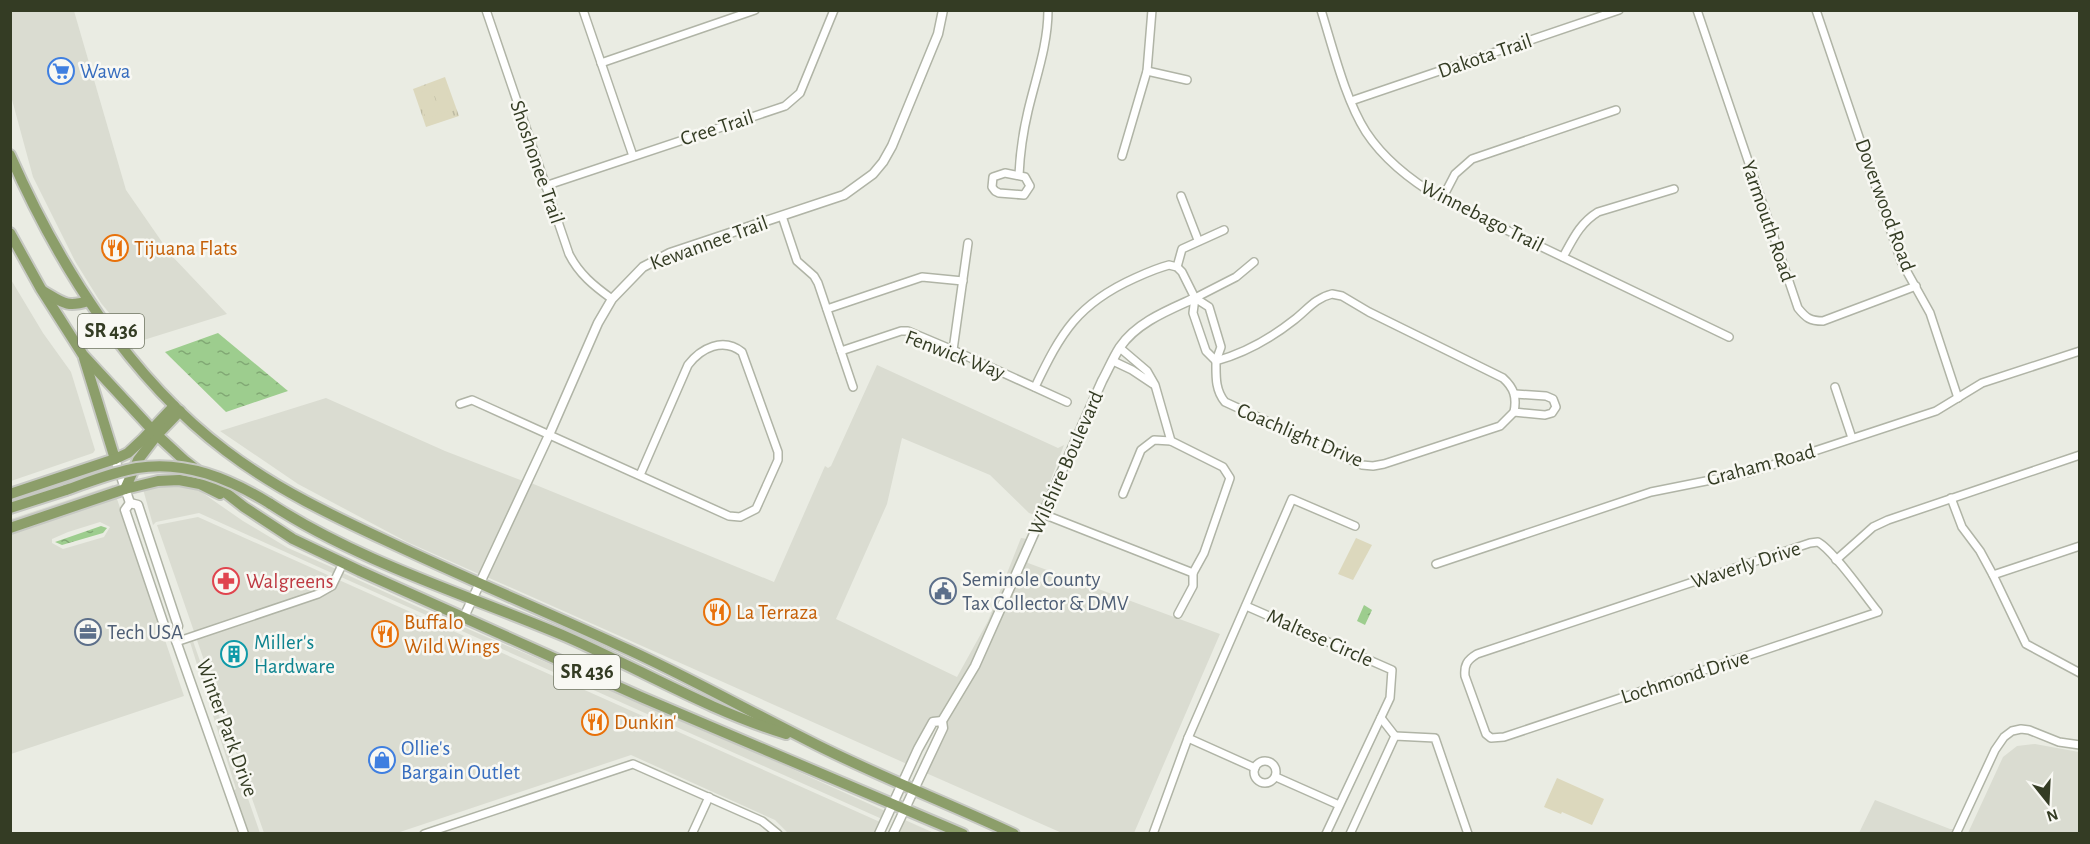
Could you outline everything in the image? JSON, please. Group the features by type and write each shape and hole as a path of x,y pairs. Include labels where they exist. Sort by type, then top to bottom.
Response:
{"main road":[{"name":"SR 436","path":"10,155 31,203 88,300 132,358 177,408 238,460 257,473 310,504 479,584 662,665 810,741 1014,834"},
{"name":"SR 436","path":"10,233 40,289 83,355 184,460 244,507 293,539 641,697 963,834"},
{"path":"40,289 68,304 74,305 88,300"},
{"name":"Winter Park Drive","path":"83,355 115,459"},
{"path":"10,494 128,453 155,432 177,408"},
{"path":"124,489 138,459 155,432"},
{"path":"10,508 138,468 179,466 221,478 240,485 291,517 359,551 472,600 565,636 740,719 810,741"},
{"path":"10,528 124,489 158,481 179,480 200,484 244,507"}],"street":[{"name":"Shoshonee Trail","path":"486,10 569,254 576,268 589,283 612,299"},
{"path":"584,10 633,156"},
{"path":"601,63 755,10"},
{"name":"Cree Trail","path":"545,186 785,105 795,99 800,93 834,10"},
{"name":"Kewannee Trail","path":"464,617 549,435 598,323 612,299 628,280 655,260 844,195 873,174 884,162 892,146 938,34 943,10"},
{"path":"1019,175 1020,150 1043,52 1048,26 1048,10"},
{"path":"1122,156 1147,71 1152,10"},
{"name":"Winnebago Trail","path":"1321,10 1351,101 1367,133 1392,163 1416,183 1442,199 1729,336"},
{"name":"Dakota Trail","path":"1351,101 1619,10"},
{"name":"Yarmouth Road","path":"1697,10 1798,308 1806,318 1823,321 1916,286"},
{"name":"Doverwood Road","path":"1816,10 1901,261 1930,313 1958,398"},
{"path":"1147,71 1187,80"},
{"path":"1442,199 1455,174 1472,159 1616,110"},
{"path":"997,175 1019,175 1025,177 1030,186 1024,195 999,193 992,187 993,177 997,175"},
{"path":"1563,257 1580,226 1588,218 1598,212 1674,189"},
{"path":"1180,196 1198,240"},
{"path":"782,216 797,261 814,276 853,387"},
{"path":"1177,267 1182,249 1224,230"},
{"path":"954,350 968,243"},
{"name":"Wilshire Boulevard","path":"893,834 943,728 942,721 975,666 1120,348 1148,321 1236,277 1254,262"},
{"path":"1035,387 1054,348 1081,312 1100,296 1160,267 1170,265 1182,272 1195,298"},
{"path":"827,309 922,277 963,281"},
{"path":"1216,362 1253,348 1295,319 1314,302 1332,294 1342,296 1369,312 1503,378 1512,386 1515,394 1514,412 1545,415 1552,413 1556,407 1554,400 1546,396 1515,394"},
{"name":"Coachlight Drive","path":"1216,362 1206,351 1193,314 1195,298 1209,307 1221,347 1216,362 1217,385 1220,396 1225,402 1362,465 1384,464 1500,426 1514,412"},
{"name":"Fenwick Way","path":"842,351 901,331 908,331 1067,402"},
{"path":"460,404 472,400 729,516 740,517 756,509 778,460 778,452 742,352 735,347 721,344 696,355 688,365 640,475"},
{"path":"1120,348 1147,371 1155,385 1171,441"},
{"name":"Graham Road","path":"1436,564 1651,492 1752,472 1936,411 1982,383 2079,351"},
{"path":"1113,361 1155,385"},
{"path":"1835,387 1852,438"},
{"path":"1123,494 1141,450 1154,440 1171,441 1222,467 1230,478 1204,552 1193,573 1193,586 1178,614"},
{"path":"1836,560 1873,527 1888,520 2079,455"},
{"name":"Winter Park Drive","path":"115,459 130,503 138,506 159,565 178,626 175,638"},
{"path":"1951,498 1962,527 1980,551 2026,644 2079,673"},
{"name":"Maltese Circle","path":"1153,834 1188,738 1292,499 1355,526"},
{"name":"Winter Park Drive","path":"130,503 125,510 166,631 175,638 244,834"},
{"path":"1043,514 1193,573"},
{"name":"Waverly Drive","path":"1491,738 1483,729 1465,676 1466,663 1478,654 1810,543 1818,542 1823,545 1878,612"},
{"path":"1993,575 2079,546"},
{"path":"175,638 318,594 332,586 344,563"},
{"name":"Maltese Circle","path":"1246,606 1392,670 1390,698 1382,718 1326,834"},
{"name":"Lochmond Drive","path":"1491,738 1504,737 1878,612"},
{"path":"1382,718 1395,736"},
{"name":"Wilshire Boulevard","path":"903,784 933,722 942,721"},
{"path":"1959,833 1995,750 2004,737 2021,729 2030,730 2059,742 2079,746"},
{"path":"1350,834 1395,736"},
{"path":"1395,736 1435,738 1468,834"},
{"path":"1188,738 1255,768"},
{"path":"1261,762 1270,762 1276,768 1276,777 1269,783 1261,783 1255,776 1255,768 1261,762"},
{"path":"424,834 633,764 762,821 778,834"},
{"path":"1276,777 1339,805"},
{"path":"879,834 903,784"},
{"path":"692,834 710,797"}],"shaded area":[{"path":"10,11 74,11 126,190 171,255 227,314 134,343 101,303 75,261 33,177 11,96"},
{"path":"10,278 43,333 71,372 95,450 93,453 11,481"},
{"path":"877,365 1058,448 1064,445 1037,516 1029,513 990,475 902,438 887,504 836,619 957,677 988,621 1021,538 1028,539 971,664 940,717 930,720 907,764 487,577 531,483 774,582 825,466 828,468 831,466"},
{"path":"326,398 445,451 523,481 479,574 407,542 298,484 220,431"},
{"path":"179,484 194,487 243,521 288,548 336,569 334,574 199,513 156,522 153,525 143,489"},
{"path":"113,485 114,488 11,523 11,519"},
{"path":"116,496 184,696 11,754 10,532","holes":["100,522 110,527 104,537 63,549 52,543 52,539"]},
{"path":"198,517 880,822 875,833 788,833 775,820 631,755 397,833 264,833 157,525"},
{"path":"1027,560 1028,563 1220,634 1134,833 1062,833 926,773 947,731 946,723 978,669"},
{"path":"343,573 885,811 882,819 341,577"},
{"path":"193,641 260,833 248,833 233,791 236,789 190,642"},
{"path":"2035,744 2079,752 2079,833 1968,833 2003,757 2017,746"},
{"path":"1875,800 1954,829 1952,834 1859,833"},
{"path":"905,820 934,833 898,833"}],"green space":[{"path":"445,77 459,116 426,127 413,89"},
{"path":"444,84 453,110 441,114 432,88"},
{"path":"429,89 438,115 426,119 417,94"},
{"path":"1356,538 1372,545 1353,580 1338,574"},
{"path":"1557,778 1604,799 1592,825 1544,807"}],"water":[{"path":"218,333 288,391 226,412 165,352"},
{"path":"101,526 107,528 103,533 62,545 55,542"},
{"path":"1364,605 1372,610 1365,625 1357,621"}],"place":[{"name":"Wawa","path":"61,71"},
{"name":"Tijuana Flats","path":"115,248"},
{"name":"Walgreens","path":"226,581"},
{"name":"Seminole County Tax Collector & DMV","path":"943,591"},
{"name":"La Terraza","path":"717,612"},
{"name":"Tech USA","path":"88,632"},
{"name":"Buffalo Wild Wings","path":"385,634"},
{"name":"Miller's Hardware","path":"234,654"},
{"name":"Dunkin'","path":"595,722"},
{"name":"Ollie's Bargain Outlet","path":"382,760"}]}
